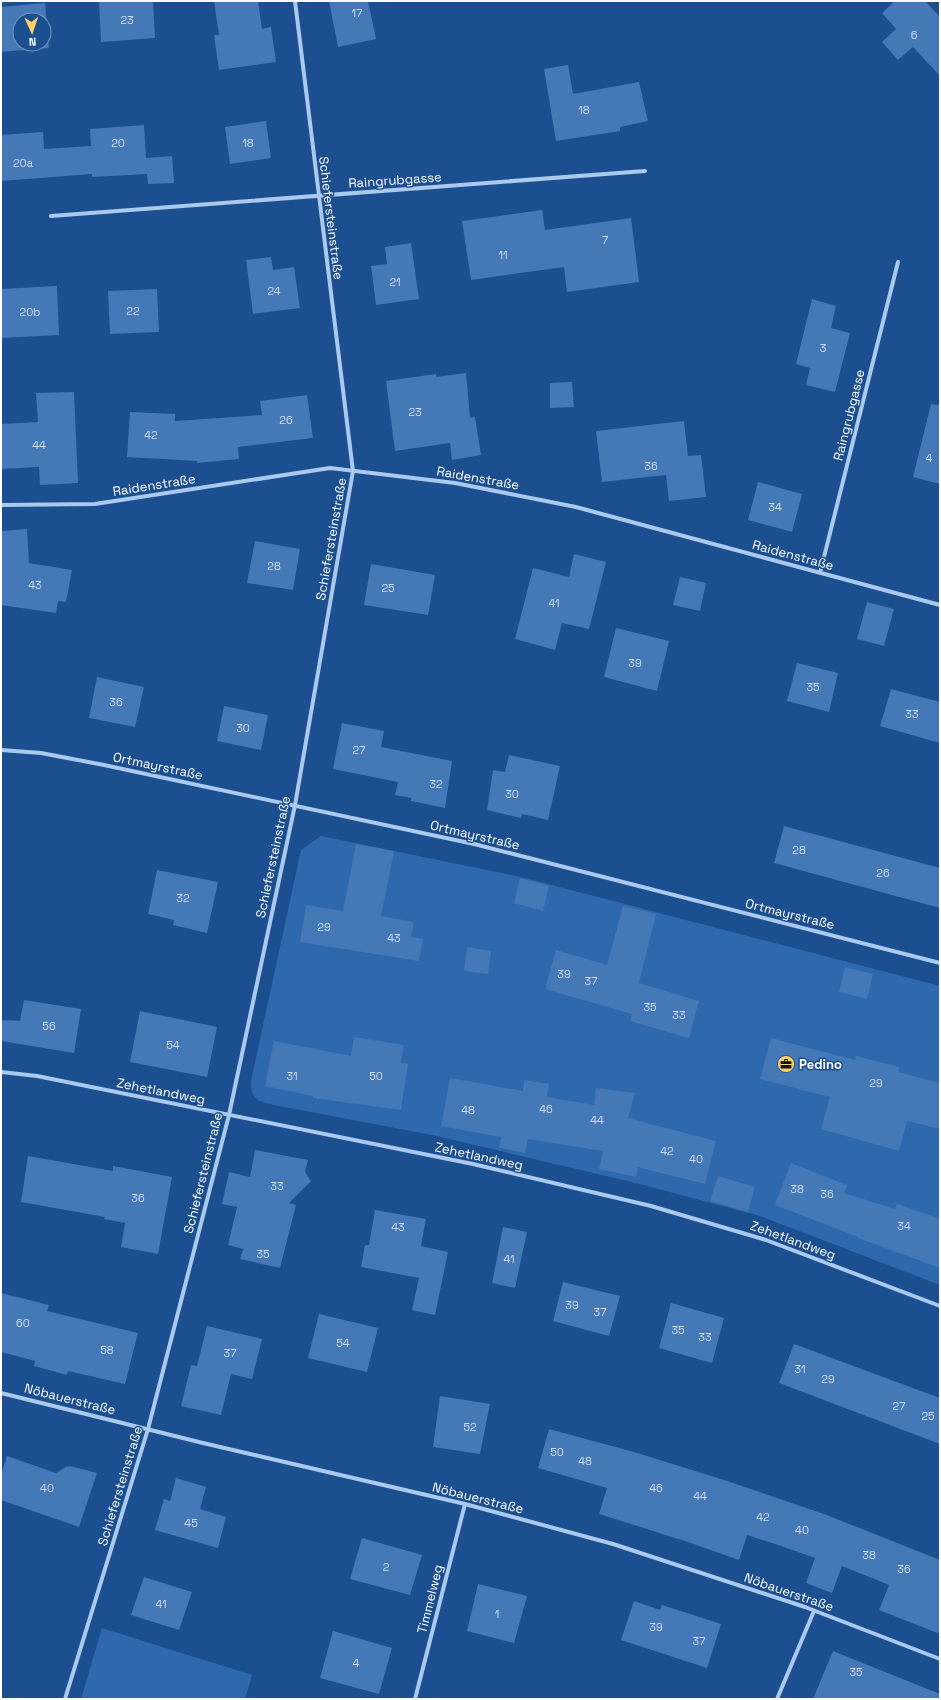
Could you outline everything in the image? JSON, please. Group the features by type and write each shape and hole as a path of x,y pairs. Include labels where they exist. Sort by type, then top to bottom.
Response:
{"street":[{"name":"Schiefersteinstraße","path":"65,1699 148,1429 229,1115 295,805 353,471 295,1"},
{"name":"Raingrubgasse","path":"50,216 645,171"},
{"name":"Raingrubgasse","path":"820,573 898,262"},
{"name":"Raidenstraße","path":"1,505 95,504 330,468 455,483 576,506 940,605"},
{"name":"Ortmayrstraße","path":"1,750 41,753 104,765 474,844 940,962"},
{"name":"Zehetlandweg","path":"1,1072 37,1076 473,1164 651,1206 766,1240 940,1306"},
{"name":"Nöbauerstraße","path":"1,1393 466,1504 613,1544 814,1611 940,1659"},
{"name":"Timmelweg","path":"415,1699 466,1504"},
{"path":"777,1699 814,1611"}],"shaded area":[{"path":"321,836 521,877 940,986 940,1285 760,1216 636,1183 432,1135 274,1105 256,1098 252,1092 251,1081 301,850"},
{"path":"102,1628 252,1675 245,1699 81,1699"}],"building":[{"path":"99,1 153,1 155,38 101,42"},
{"path":"214,1 258,1 262,29 271,27 276,62 219,70 214,35 219,35"},
{"path":"329,1 368,1 376,39 338,47"},
{"path":"895,1 925,1 940,17 940,76 913,47 898,60 882,42 896,29 882,13"},
{"path":"45,3 46,12 12,12 12,51 1,52 1,7"},
{"path":"568,65 573,94 639,82 648,121 620,127 620,131 556,141 544,69"},
{"path":"266,121 271,158 230,164 225,127"},
{"path":"144,125 146,158 172,156 174,183 148,184 147,174 92,177 92,174 1,181 1,135 43,132 44,149 91,146 90,129"},
{"path":"542,210 545,230 631,218 639,282 567,292 564,267 471,280 462,221"},
{"path":"411,243 419,299 376,305 371,266 387,264 385,247"},
{"path":"271,257 273,270 294,267 300,308 253,314 246,260"},
{"path":"57,286 59,335 1,338 1,289"},
{"path":"157,289 159,332 110,334 108,291"},
{"path":"812,299 836,306 831,328 850,333 835,392 806,385 810,368 796,364"},
{"path":"466,373 470,418 475,417 481,455 452,460 450,443 395,451 386,381 436,374 436,377"},
{"path":"572,382 574,407 550,408 550,383"},
{"path":"74,392 78,483 40,485 39,467 1,469 1,424 38,422 36,393"},
{"path":"307,395 313,438 238,447 239,459 197,463 197,461 127,457 130,412 175,414 175,421 262,415 260,401"},
{"path":"931,404 940,405 940,484 913,477"},
{"path":"684,421 688,456 701,455 706,497 669,501 666,475 602,482 596,431"},
{"path":"758,482 802,494 792,532 748,520"},
{"path":"27,529 29,563 72,570 66,602 58,601 56,613 1,605 1,531"},
{"path":"255,541 300,549 293,590 247,583"},
{"path":"574,554 606,562 589,629 562,623 555,650 515,639 533,568 569,577"},
{"path":"371,564 435,575 428,615 364,605"},
{"path":"680,577 706,583 700,611 673,605"},
{"path":"867,602 894,609 884,646 857,639"},
{"path":"616,628 669,641 657,691 604,677"},
{"path":"797,663 838,673 829,712 787,701"},
{"path":"97,677 144,687 135,727 89,718"},
{"path":"891,689 940,702 940,743 880,726"},
{"path":"224,706 268,715 261,750 217,741"},
{"path":"342,723 384,731 381,747 452,761 445,808 411,801 411,798 395,795 398,782 333,769"},
{"path":"509,755 560,766 548,820 522,814 521,818 487,810 493,770 505,772"},
{"path":"784,826 940,868 940,908 774,863"},
{"path":"356,844 394,851 381,916 414,922 411,937 423,939 419,961 300,942 306,905 343,911"},
{"path":"157,870 218,882 207,933 173,925 174,920 148,914"},
{"path":"520,878 549,886 543,911 514,903"},
{"path":"623,906 656,914 639,983 699,1001 689,1038 630,1021 632,1014 545,989 556,950 607,965"},
{"path":"467,947 491,951 488,974 464,971"},
{"path":"845,967 873,974 867,999 839,992"},
{"path":"24,1000 81,1009 74,1053 1,1041 1,1020 20,1021"},
{"path":"140,1011 217,1027 207,1077 130,1062"},
{"path":"354,1037 404,1045 401,1063 408,1064 401,1110 313,1098 313,1096 265,1086 274,1041 351,1056"},
{"path":"771,1038 855,1060 856,1056 899,1067 898,1072 940,1083 940,1129 907,1121 899,1151 821,1129 830,1097 760,1079"},
{"path":"450,1078 523,1091 524,1080 549,1084 547,1097 594,1105 596,1088 635,1093 628,1118 716,1141 705,1184 638,1167 636,1177 599,1169 603,1151 528,1139 525,1153 499,1148 501,1137 441,1126"},
{"path":"255,1150 308,1160 305,1172 311,1181 289,1203 296,1205 280,1268 240,1259 243,1249 228,1245 237,1207 222,1204 229,1172 250,1177"},
{"path":"28,1156 113,1171 113,1166 172,1177 158,1254 121,1247 125,1223 104,1219 105,1217 21,1202"},
{"path":"791,1163 847,1185 844,1193 895,1209 897,1204 940,1219 940,1268 858,1238 775,1205"},
{"path":"718,1176 755,1187 748,1212 710,1201"},
{"path":"375,1210 426,1219 421,1246 448,1252 435,1315 412,1310 419,1278 361,1267 365,1245 369,1245"},
{"path":"503,1227 527,1232 515,1288 492,1283"},
{"path":"563,1282 620,1296 609,1336 553,1321"},
{"path":"1,1293 49,1305 47,1311 138,1333 125,1384 68,1371 67,1375 34,1366 35,1361 1,1352"},
{"path":"671,1303 724,1318 712,1363 659,1348"},
{"path":"319,1314 378,1328 367,1372 308,1358"},
{"path":"207,1326 262,1339 252,1379 231,1374 221,1415 181,1406 191,1365 197,1366"},
{"path":"794,1344 940,1398 940,1444 779,1383"},
{"path":"440,1396 490,1404 480,1454 433,1447"},
{"path":"549,1429 634,1452 724,1480 824,1514 940,1560 940,1634 879,1610 889,1585 842,1566 832,1593 806,1583 815,1558 781,1546 747,1535 739,1560 599,1514 607,1488 538,1468"},
{"path":"7,1456 56,1473 70,1466 97,1473 79,1527 1,1500 1,1475"},
{"path":"176,1478 206,1487 200,1509 226,1517 218,1548 155,1530 164,1499 170,1501"},
{"path":"362,1538 422,1555 410,1595 350,1579"},
{"path":"144,1577 192,1592 179,1630 131,1615"},
{"path":"478,1584 527,1596 514,1643 467,1631"},
{"path":"634,1601 660,1610 662,1605 721,1624 707,1668 621,1640"},
{"path":"333,1631 392,1648 379,1694 320,1678"},
{"path":"833,1651 940,1694 940,1699 813,1699"}],"place":[{"name":"Pedino","path":"786,1064"}]}
